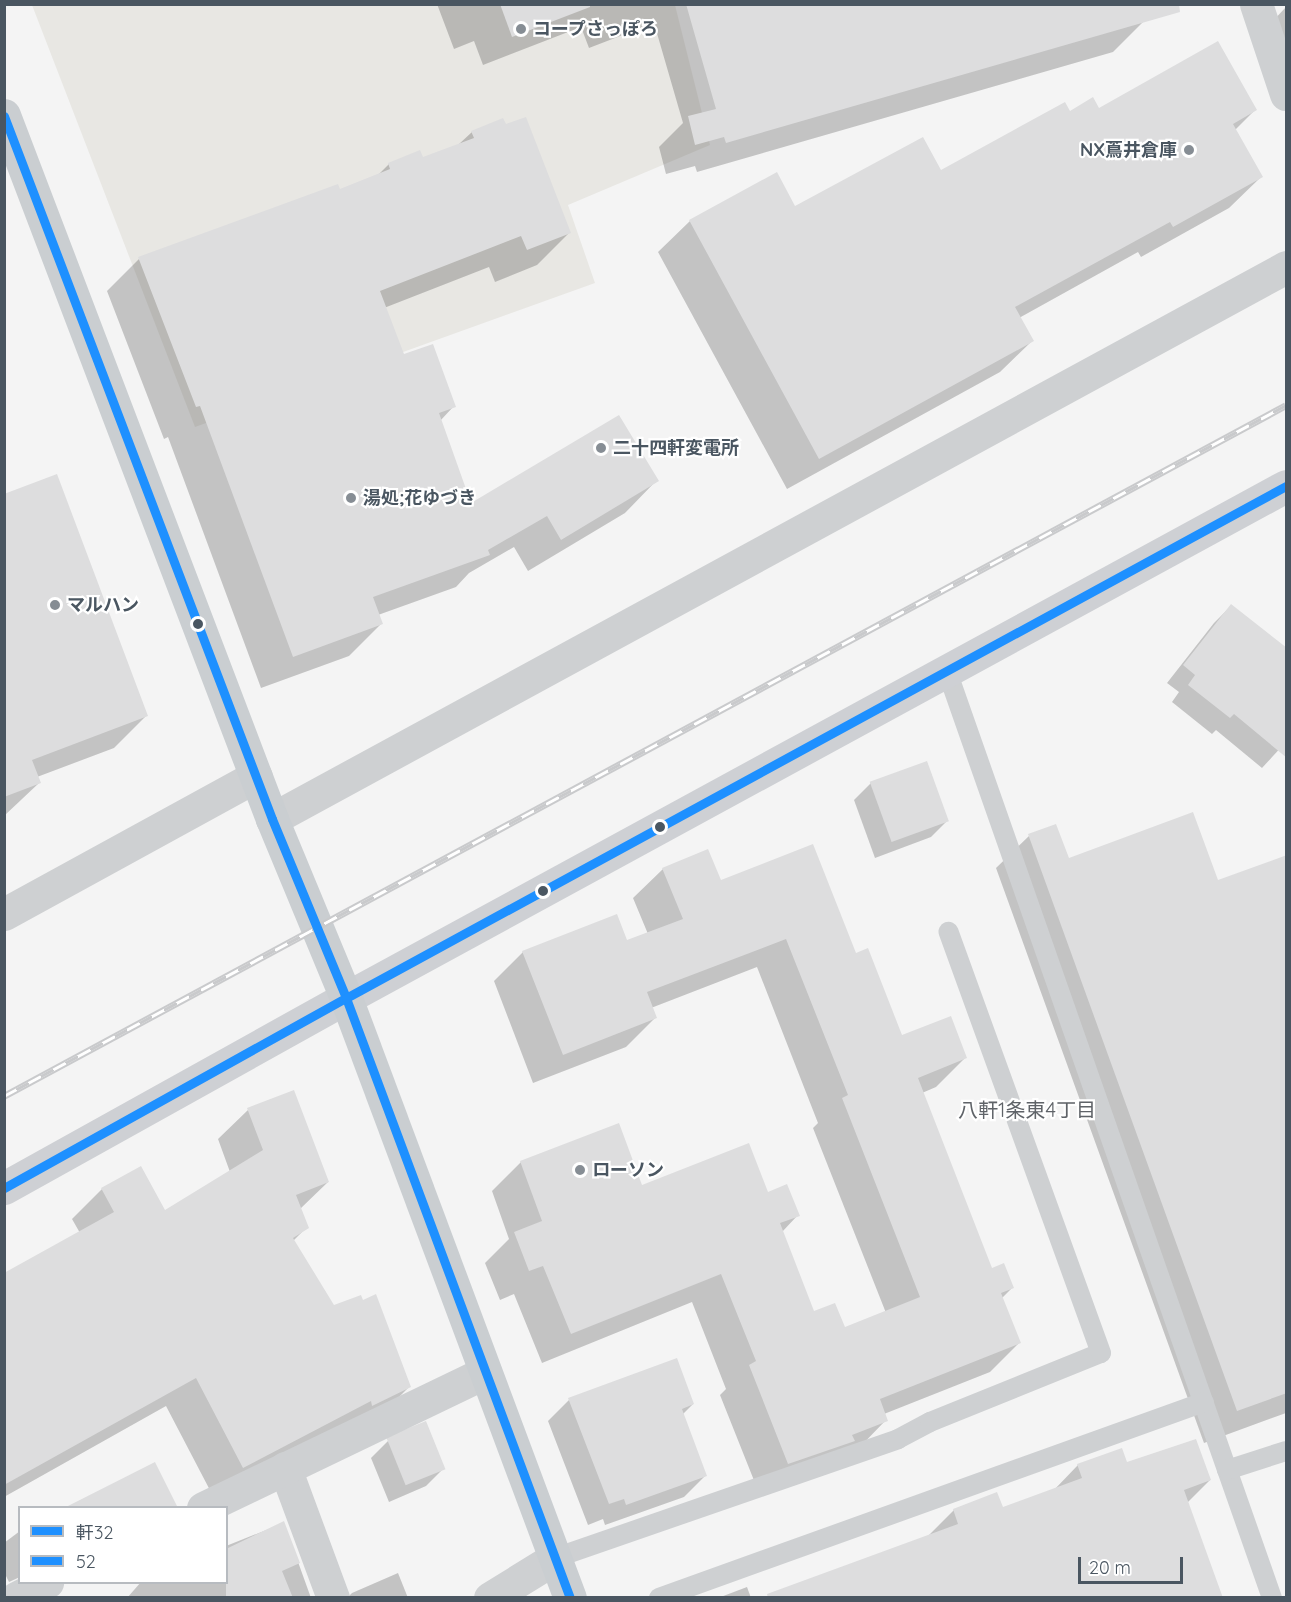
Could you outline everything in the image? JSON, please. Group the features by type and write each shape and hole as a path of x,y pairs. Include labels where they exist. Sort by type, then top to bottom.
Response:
{"main road":[{"path":"4,115 272,819 346,998 570,1598"}],"street":[{"path":"1256,4 1287,94"},
{"path":"272,819 1287,267"},
{"path":"4,1188 346,998 1287,486"},
{"path":"4,914 256,776"},
{"path":"207,1506 485,1372"},
{"path":"285,1468 333,1598"},
{"path":"490,1598 555,1558"},
{"path":"4,1581 15,1598 43,1584"}],"lane":[{"path":"946,671 1272,1598"},
{"path":"555,1558 898,1439 930,1422 1101,1353 949,932"},
{"path":"659,1598 1203,1402"},
{"path":"1227,1470 1287,1451"}],"shaded area":[{"path":"32,5 675,5 710,145 568,205 595,283 195,427"}],"building":[{"name":"コープさっぽろ","path":"500,4 590,4 590,7 512,37"},
{"path":"686,4 1179,4 1180,12 726,143 724,137 695,145 688,116 716,109"},
{"path":"1218,41 1257,110 1233,124 1263,177 1173,227 1170,222 1015,307 1034,341 819,459 689,220 777,172 795,206 923,137 941,170 1065,102 1070,111 1093,97 1099,108"},
{"path":"526,117 571,233 527,250 521,236 380,291 404,354 433,344 456,407 439,413 471,503 619,415 659,481 561,540 547,516 488,550 490,555 373,597 383,624 293,657 200,406 196,407 138,257 338,184 340,189 390,169 388,163 420,150 423,157 474,138 471,131 503,118 506,124"},
{"name":"マルハン","path":"57,474 148,716 32,760 41,783 4,797 4,494"},
{"path":"1231,604 1287,648 1287,758 1234,714 1230,718 1188,685 1195,675 1183,665"},
{"path":"927,761 949,821 892,842 870,782"},
{"path":"1193,812 1218,880 1287,855 1287,1393 1237,1411 1028,834 1056,824 1069,858"},
{"path":"813,844 856,953 868,948 902,1035 951,1016 967,1058 918,1078 992,1268 1004,1263 1014,1288 1001,1293 1021,1343 880,1399 888,1421 852,1435 855,1441 788,1464 749,1365 756,1361 721,1274 571,1334 543,1266 529,1271 514,1232 542,1221 520,1161 619,1123 642,1185 749,1143 768,1192 787,1184 800,1216 780,1223 814,1311 835,1303 845,1327 920,1297 842,1098 848,1095 786,939 647,992 657,1018 563,1055 522,951 617,914 627,940 683,919 662,868 708,849 721,880"},
{"path":"294,1090 329,1182 296,1195 309,1228 293,1238 334,1305 361,1295 363,1300 376,1294 411,1387 372,1406 371,1401 243,1468 196,1378 4,1485 4,1273 114,1212 101,1188 141,1166 165,1210 263,1150 247,1108"},
{"path":"677,1358 694,1404 682,1409 707,1476 626,1505 624,1499 609,1504 568,1398"},
{"path":"426,1421 445,1469 406,1485 386,1437"},
{"path":"1196,1439 1211,1480 1184,1490 1223,1598 768,1598 767,1594 958,1524 953,1509 997,1492 1003,1507 1082,1478 1077,1464 1122,1448 1127,1462"},
{"path":"155,1462 177,1506 68,1506"},
{"path":"284,1521 300,1563 282,1571 293,1598 226,1598 228,1548"}],"railway":[{"path":"4,1096 1286,405"}],"transit line":[{"name":"軒32","path":"4,116 272,819 346,998 570,1598"},
{"name":"52","path":"4,1188 346,998 1286,486"}],"place":[{"name":"コープさっぽろ","path":"521,29"},
{"name":"NX蔦井倉庫","path":"1189,150"},
{"name":"二十四軒変電所","path":"601,448"},
{"name":"湯処;花ゆづき","path":"351,498"},
{"name":"マルハン","path":"55,605"},
{"name":"ローソン","path":"580,1170"}],"district":[{"name":"八軒1条東4丁目","path":"1027,1109"}]}
